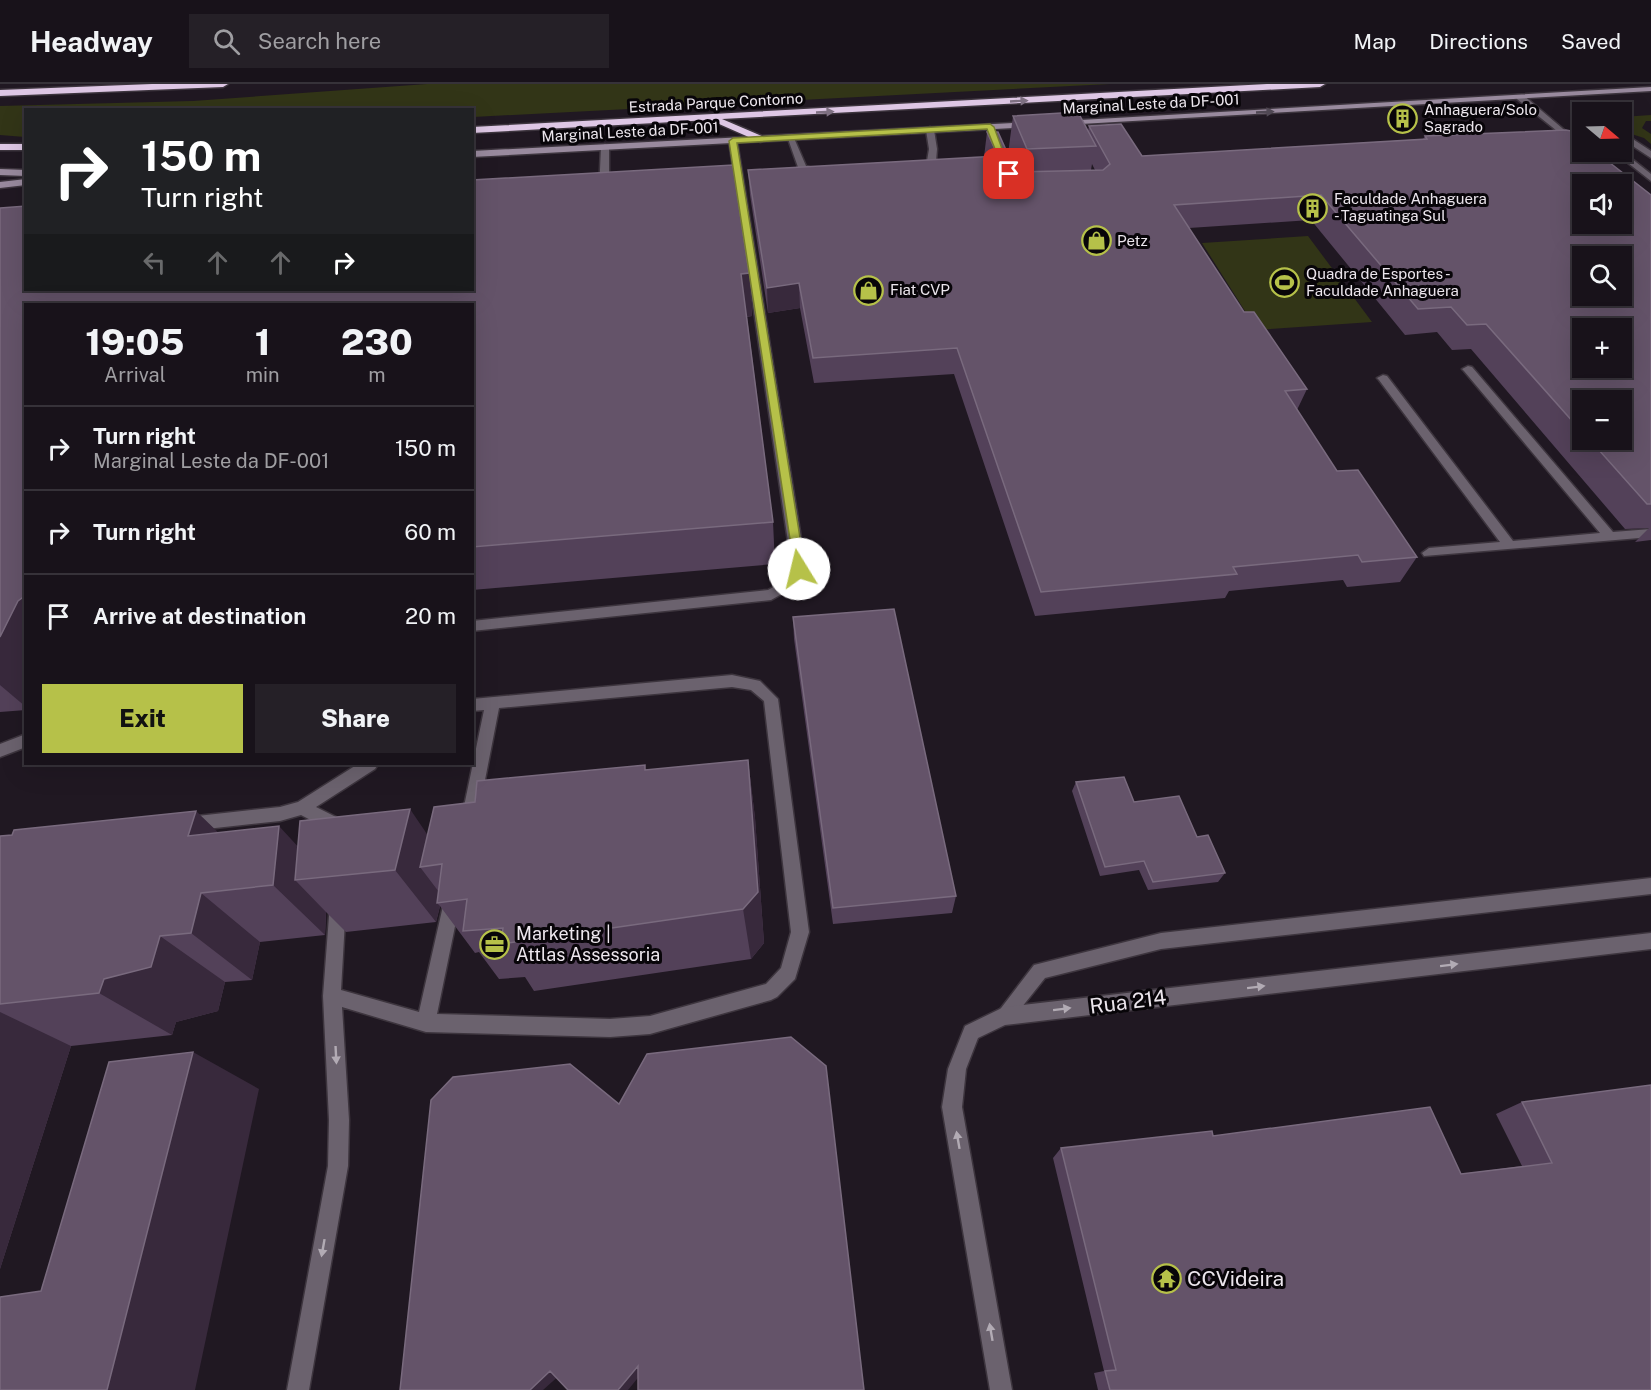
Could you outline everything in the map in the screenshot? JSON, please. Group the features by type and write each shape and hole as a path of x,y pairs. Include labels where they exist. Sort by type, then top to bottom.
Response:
{"highway":[{"path":"0,93 223,84"},
{"name":"Estrada Parque Contorno","path":"474,130 1320,84"},
{"path":"710,118 760,139"},
{"path":"0,147 24,147"}],"main road":[{"name":"Marginal Leste da DF-001","path":"1054,123 1651,89"},
{"name":"Marginal Leste da DF-001","path":"474,154 1043,124"},
{"path":"0,172 24,173"},
{"path":"0,184 24,182"}],"street":[{"path":"1520,97 1572,140"},
{"path":"1064,123 1069,132"},
{"path":"990,127 994,136"},
{"path":"900,171 922,170 930,163 934,154 930,130"},
{"path":"790,138 802,168 835,176"},
{"path":"474,626 771,595 793,582 799,569 735,188 733,141"},
{"path":"1632,142 1651,155"},
{"path":"604,194 605,147"},
{"path":"1631,162 1651,178"},
{"path":"592,195 615,194"},
{"path":"1468,369 1610,537"},
{"path":"1383,378 1510,546"},
{"path":"1429,553 1651,533"},
{"path":"332,996 426,1023 610,1028 650,1025 771,992 789,973 800,932 771,699 755,685 732,681 474,705"},
{"path":"465,840 493,703"},
{"path":"0,751 24,741"},
{"path":"175,826 280,814 302,808 368,765"},
{"path":"302,808 334,824 341,843"},
{"path":"426,1023 455,886"},
{"path":"1004,1016 1040,971 1161,941 1651,886"},
{"path":"298,1390 338,1166 339,1120 332,996 339,890"},
{"name":"Rua 214","path":"1001,1390 952,1107 957,1069 971,1032 1004,1016 1651,941"}],"green space":[{"path":"427,84 1110,84 474,117 474,108 24,108 24,137 0,135 0,106 193,101"},
{"path":"1651,115 1651,121 1646,121 1642,128 1651,134 1651,144 1644,138 1632,134 1632,116"},
{"name":"Quadra de Esportes - Faculdade Anhaguera","path":"1308,236 1372,322 1257,330 1202,243"}],"building":[{"path":"1078,112 1096,146 1027,149 1013,116"},
{"path":"1121,124 1142,156 1427,139 1425,136 1572,131 1572,162 1609,162 1624,174 1572,174 1572,234 1632,234 1632,180 1651,195 1651,504 1647,504 1599,450 1632,450 1632,390 1572,390 1572,421 1486,324 1467,325 1451,307 1418,309 1321,195 1174,205 1244,312 1254,312 1307,389 1285,391 1337,471 1358,470 1417,557 1362,562 1358,555 1233,567 1237,574 1041,592 957,348 813,358 799,283 767,288 748,170 998,156 987,132 998,132 1016,172 1103,170 1110,164 1089,126"},
{"path":"733,165 749,273 741,274 773,522 474,547 474,303 24,303 24,596 18,601 0,637 0,208 24,206 24,291 474,291 474,180"},
{"path":"894,609 956,896 833,908 793,617"},
{"path":"748,760 758,892 743,909 501,944 503,928 463,931 467,899 437,903 442,864 420,867 434,807 475,802 477,781 645,765 645,770"},
{"path":"1124,777 1134,802 1179,796 1197,837 1208,835 1225,873 1153,882 1144,861 1105,867 1076,782"},
{"path":"410,809 395,870 295,880 300,821"},
{"path":"196,811 188,836 279,826 273,885 201,893 191,933 160,936 151,967 104,979 99,993 0,1004 0,836 12,835 14,830"},
{"path":"791,1037 826,1066 864,1390 638,1390 638,1366 618,1390 568,1390 550,1371 530,1390 400,1390 431,1100 453,1077 570,1064 619,1104 647,1054"},
{"path":"193,1052 107,1390 0,1390 0,1297 41,1291 109,1062"},
{"path":"1651,1085 1651,1390 1110,1390 1105,1371 1116,1370 1061,1148 1212,1131 1213,1136 1430,1107 1461,1174 1552,1163 1522,1102"}],"place":[{"name":"Anhaguera/Solo Sagrado","path":"1403,119"},
{"name":"Faculdade Anhaguera - Taguatinga Sul","path":"1313,208"},
{"name":"Petz","path":"1096,241"},
{"name":"Quadra de Esportes - Faculdade Anhaguera","path":"1285,283"},
{"name":"Fiat CVP","path":"869,290"},
{"name":"Marketing | Attlas Assessoria","path":"495,944"},
{"name":"CCVideira","path":"1166,1279"}],"route":[{"path":"799,569 733,141 990,127 1009,174"}]}
